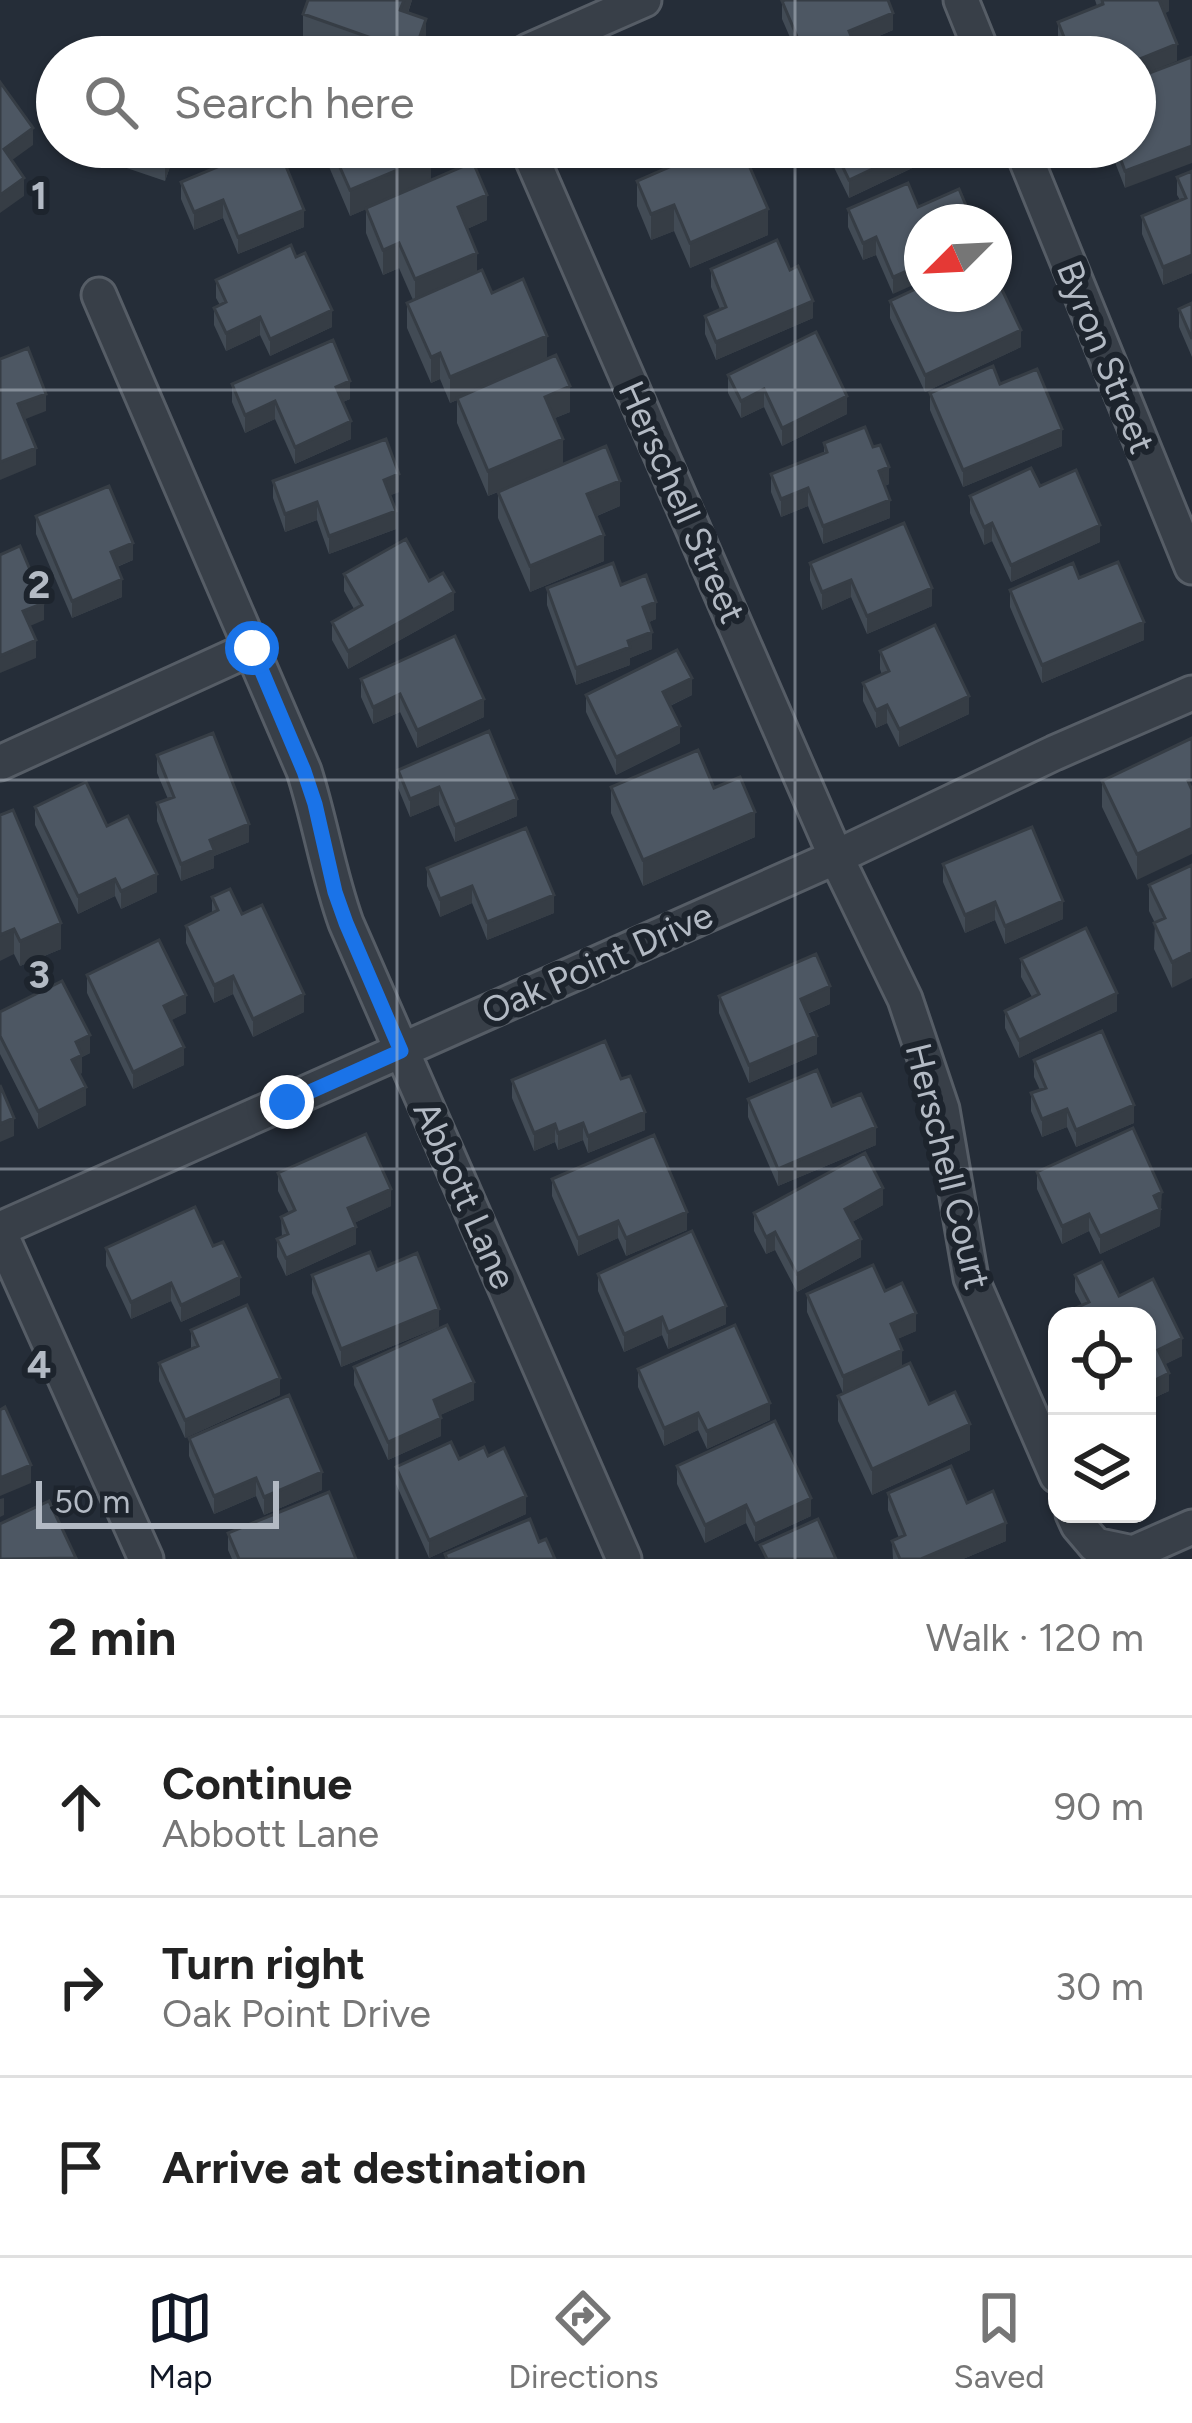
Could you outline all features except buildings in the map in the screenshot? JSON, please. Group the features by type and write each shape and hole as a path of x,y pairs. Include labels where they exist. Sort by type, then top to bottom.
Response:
{"street":[{"path":"562,36 644,0"},
{"path":"961,0 976,36"},
{"name":"Herschell Street","path":"536,168 836,856"},
{"name":"Byron Street","path":"1030,168 1192,567"},
{"name":"Abbott Lane","path":"99,295 304,771 346,923 625,1559"},
{"path":"0,763 252,648"},
{"name":"Oak Point Drive","path":"0,1231 1192,693"},
{"name":"Herschell Court","path":"836,856 904,999 942,1109 970,1278 1048,1456"},
{"path":"0,1231 146,1559"},
{"path":"1077,1523 1095,1545 1133,1553 1192,1527"}],"route":[{"path":"252,648 304,771 346,923 401,1051 287,1102"}]}
